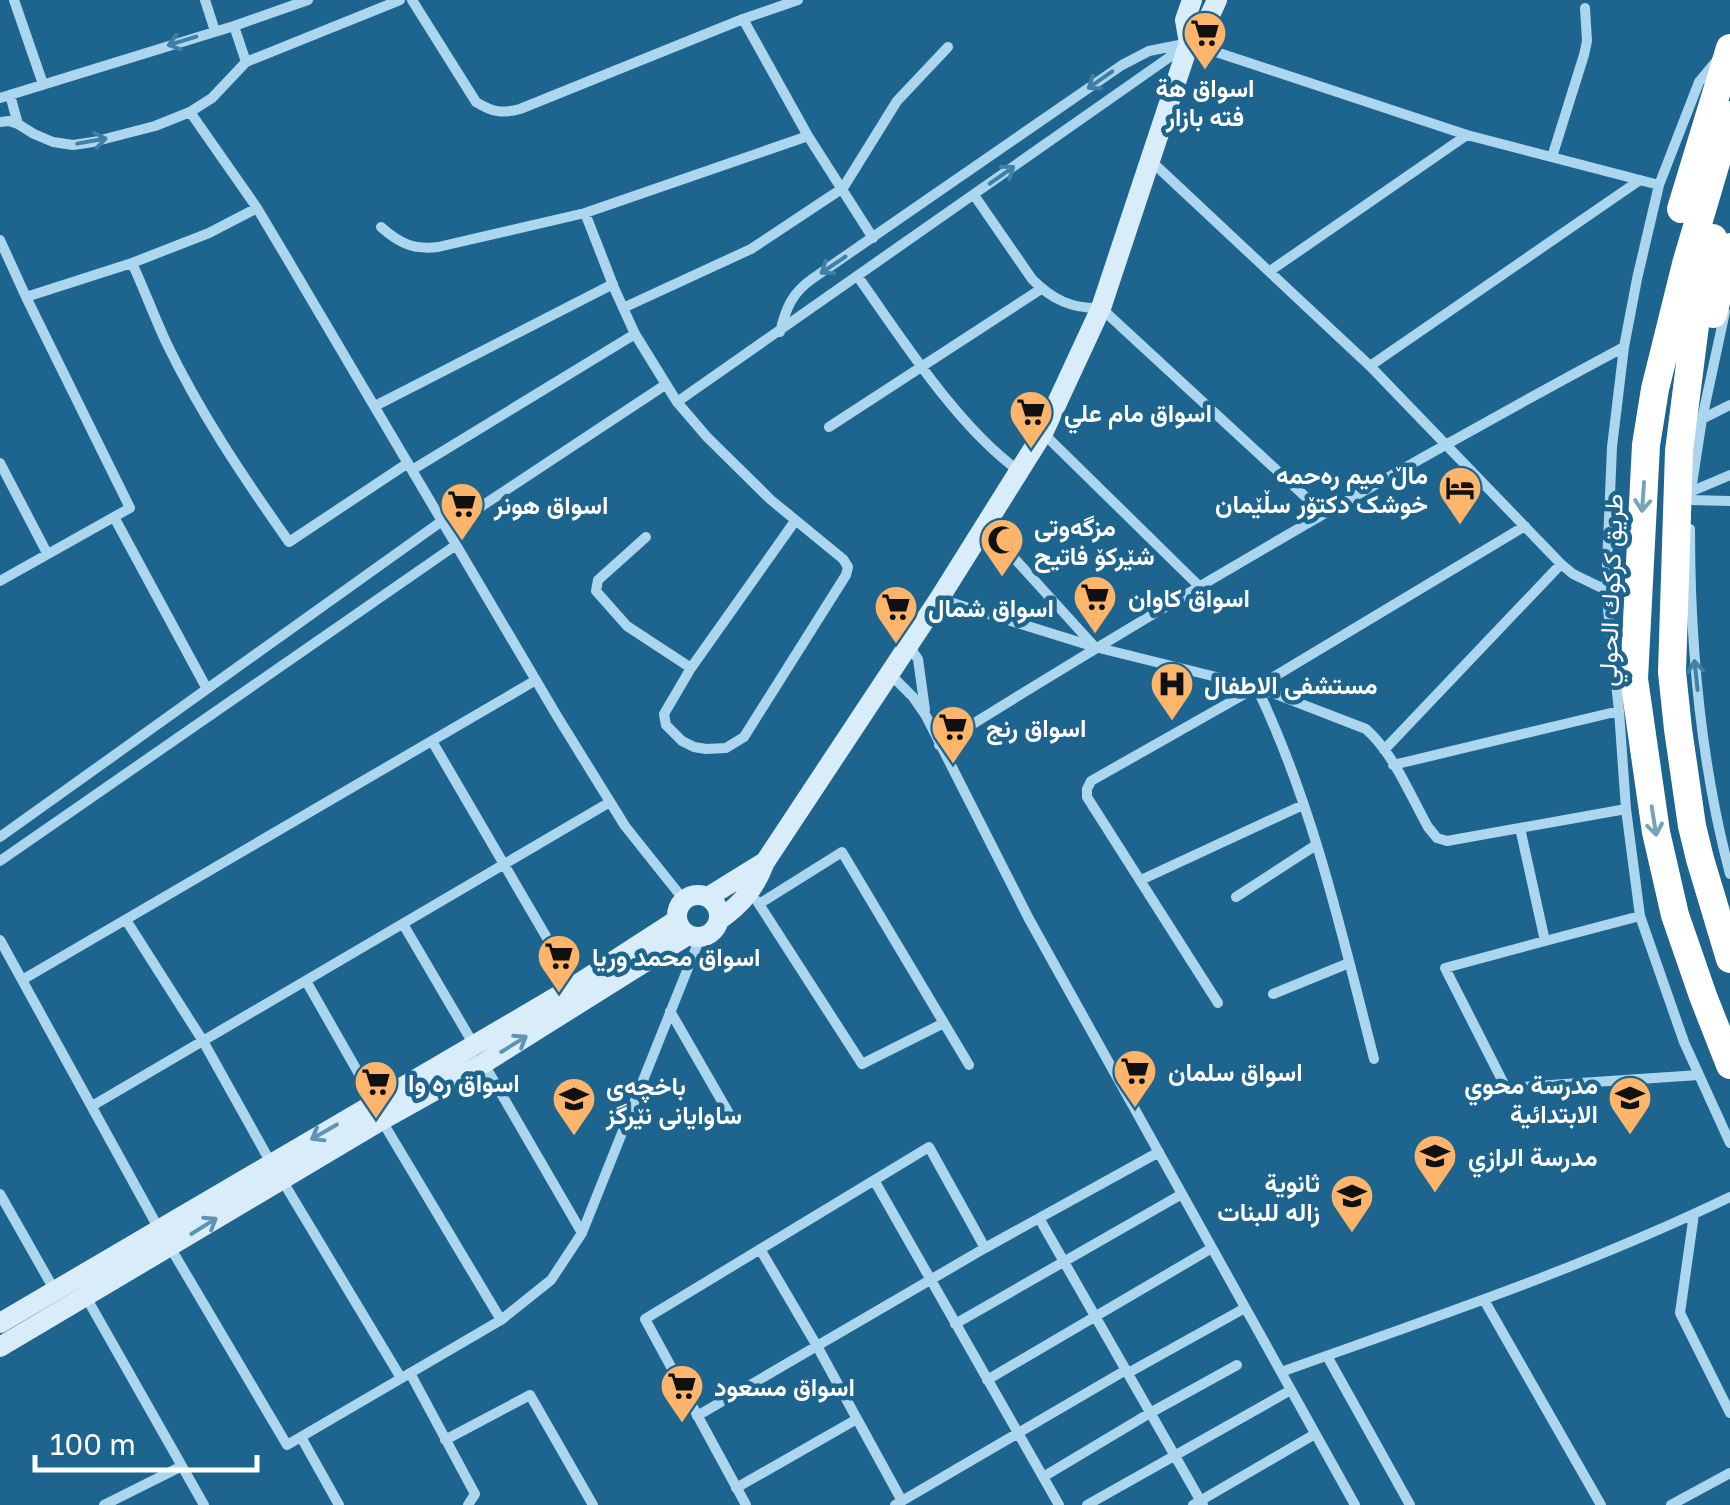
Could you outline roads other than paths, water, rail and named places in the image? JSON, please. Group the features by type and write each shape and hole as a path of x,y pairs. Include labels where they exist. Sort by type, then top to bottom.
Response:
{"highway":[{"path":"1646,445 1640,409 1652,330 1678,223 1730,48"},
{"name":"طريق كركوك الحولي","path":"1730,115 1695,266 1680,451 1672,672 1689,726 1700,859 1730,959"},
{"name":"طريق كركوك الحولي","path":"1730,174 1661,360 1646,445 1634,679 1664,868 1689,957 1730,1064"},
{"path":"1680,451 1694,410 1730,246"},
{"path":"1664,868 1700,859"}],"street":[{"path":"14,0 43,84"},
{"path":"204,0 215,31"},
{"path":"18,124 5,96 308,0"},
{"path":"0,122 9,121 52,142 72,145 155,126 212,98 246,62 400,0"},
{"path":"412,0 476,102 505,113 798,0"},
{"path":"942,1024 862,1064 755,898 764,862 939,599 1043,433 1102,308 1189,43 1185,20 1192,0"},
{"path":"677,402 1189,43 1205,26 1217,0"},
{"path":"1552,157 1584,55 1585,8"},
{"path":"743,19 808,136 873,238"},
{"path":"234,26 246,62"},
{"path":"780,332 785,311 800,288 1136,56 1189,43 1467,135 1659,185"},
{"path":"623,308 751,248 842,188 898,101 948,47"},
{"path":"1730,48 1698,82 1659,185 1637,279 1624,347 1608,486 1606,590 1640,916 1684,1042 1730,1143"},
{"path":"190,112 257,208 536,680 687,923 712,932 736,908 842,852 968,1065"},
{"path":"1270,271 1467,135"},
{"path":"381,227 394,239 422,249 456,243 585,213 808,136"},
{"path":"1150,160 1370,366 1561,564 1606,590"},
{"path":"1370,366 1640,180"},
{"path":"974,194 1032,280 1064,303 1102,308 1324,514"},
{"path":"927,200 941,218"},
{"path":"26,297 209,234 257,208"},
{"path":"585,213 635,334 677,402 707,437 794,521 843,560 848,571 748,732 733,745 694,747 666,725 664,714 691,668 794,521"},
{"path":"0,240 130,508 0,580"},
{"path":"132,262 189,386 240,472 289,542 635,334"},
{"path":"858,277 982,441 1019,471"},
{"path":"375,406 613,284"},
{"path":"829,427 1042,289"},
{"path":"1730,292 1702,419 1690,496 1689,726 1724,828 1730,874"},
{"path":"939,745 1095,647 1445,444 1624,347"},
{"path":"0,837 445,525 665,385"},
{"path":"1702,419 1730,405"},
{"path":"1043,433 1200,587"},
{"path":"0,463 46,553"},
{"path":"1690,496 1730,475"},
{"path":"1690,496 1730,501"},
{"path":"114,517 207,689"},
{"path":"985,526 1095,647"},
{"path":"1218,1003 1087,797 1090,781 1257,687 1524,526"},
{"path":"646,537 598,580 596,591 627,626 691,668"},
{"path":"0,861 456,545"},
{"path":"1384,750 1561,564"},
{"path":"939,599 1095,647 1257,687 1366,730 1384,750 1437,838 1456,841 1626,809"},
{"path":"908,646 918,658 926,716"},
{"path":"890,674 926,716 1029,919 1291,1390 1349,1503"},
{"path":"22,980 536,680"},
{"path":"1257,687 1278,732 1316,845 1374,1059"},
{"path":"1393,765 1618,711"},
{"path":"432,741 575,986"},
{"path":"92,1106 610,802"},
{"path":"1141,880 1303,805"},
{"path":"1520,828 1546,941"},
{"path":"1236,896 1316,845"},
{"path":"708,897 764,862"},
{"path":"0,940 165,1238 287,1444 501,1320 551,1280 582,1232 670,1011 696,895 708,897 718,906 720,920"},
{"path":"1640,916 1445,968 1506,1088 1699,1075"},
{"path":"126,920 204,1041 276,1171 445,1440 475,1494 468,1505"},
{"path":"479,1054 575,986 687,923"},
{"path":"0,1323 55,1291 165,1238 479,1054 687,923"},
{"path":"403,924 582,1232"},
{"path":"1274,994 1349,963"},
{"path":"306,981 501,1320"},
{"path":"670,1011 731,1117"},
{"path":"746,1505 645,1319 929,1147 985,1248"},
{"path":"697,1416 1159,1152"},
{"path":"874,1180 1060,1505"},
{"path":"0,1194 55,1291"},
{"path":"955,1324 1182,1194"},
{"path":"1281,1372 1484,1300 1730,1196"},
{"path":"1694,1214 1680,1313 1730,1413"},
{"path":"1040,1218 1199,1504 1315,1434"},
{"path":"0,1347 86,1297 165,1238"},
{"path":"988,1380 1212,1248"},
{"path":"760,1249 857,1419 898,1503 1245,1308"},
{"path":"86,1297 204,1505"},
{"path":"1484,1300 1601,1505"},
{"path":"1327,1356 1410,1505"},
{"path":"1044,1477 1237,1365"},
{"path":"1087,1505 1291,1390"},
{"path":"445,1440 530,1395 593,1505"},
{"path":"736,1488 857,1419"},
{"path":"301,1437 339,1505"},
{"path":"104,1505 182,1466"},
{"path":"1671,1505 1730,1473"}],"place":[{"name":"اسواق هة فته بازار","path":"1205,71"},
{"name":"اسواق مام علي","path":"1031,450"},
{"name":"ماڵ میم رەحمە خوشک دکتۆر سڵێمان","path":"1460,526"},
{"name":"اسواق هونر","path":"462,542"},
{"name":"مزگەوتی شێرکۆ فاتیح","path":"1002,578"},
{"name":"اسواق كاوان","path":"1095,635"},
{"name":"اسواق شمال","path":"896,645"},
{"name":"مستشفى الاطفال","path":"1172,722"},
{"name":"اسواق رنج","path":"953,765"},
{"name":"اسواق محمد وريا","path":"559,994"},
{"name":"اسواق سلمان","path":"1135,1109"},
{"name":"اسواق ره وا","path":"376,1120"},
{"name":"مدرسة محوي الابتدائية","path":"1630,1136"},
{"name":"باخچەی ساوایانی نێرگز","path":"574,1137"},
{"name":"مدرسة الرازي","path":"1435,1194"},
{"name":"ثانوية زاله للبنات","path":"1352,1234"},
{"name":"اسواق مسعود","path":"682,1424"}]}
